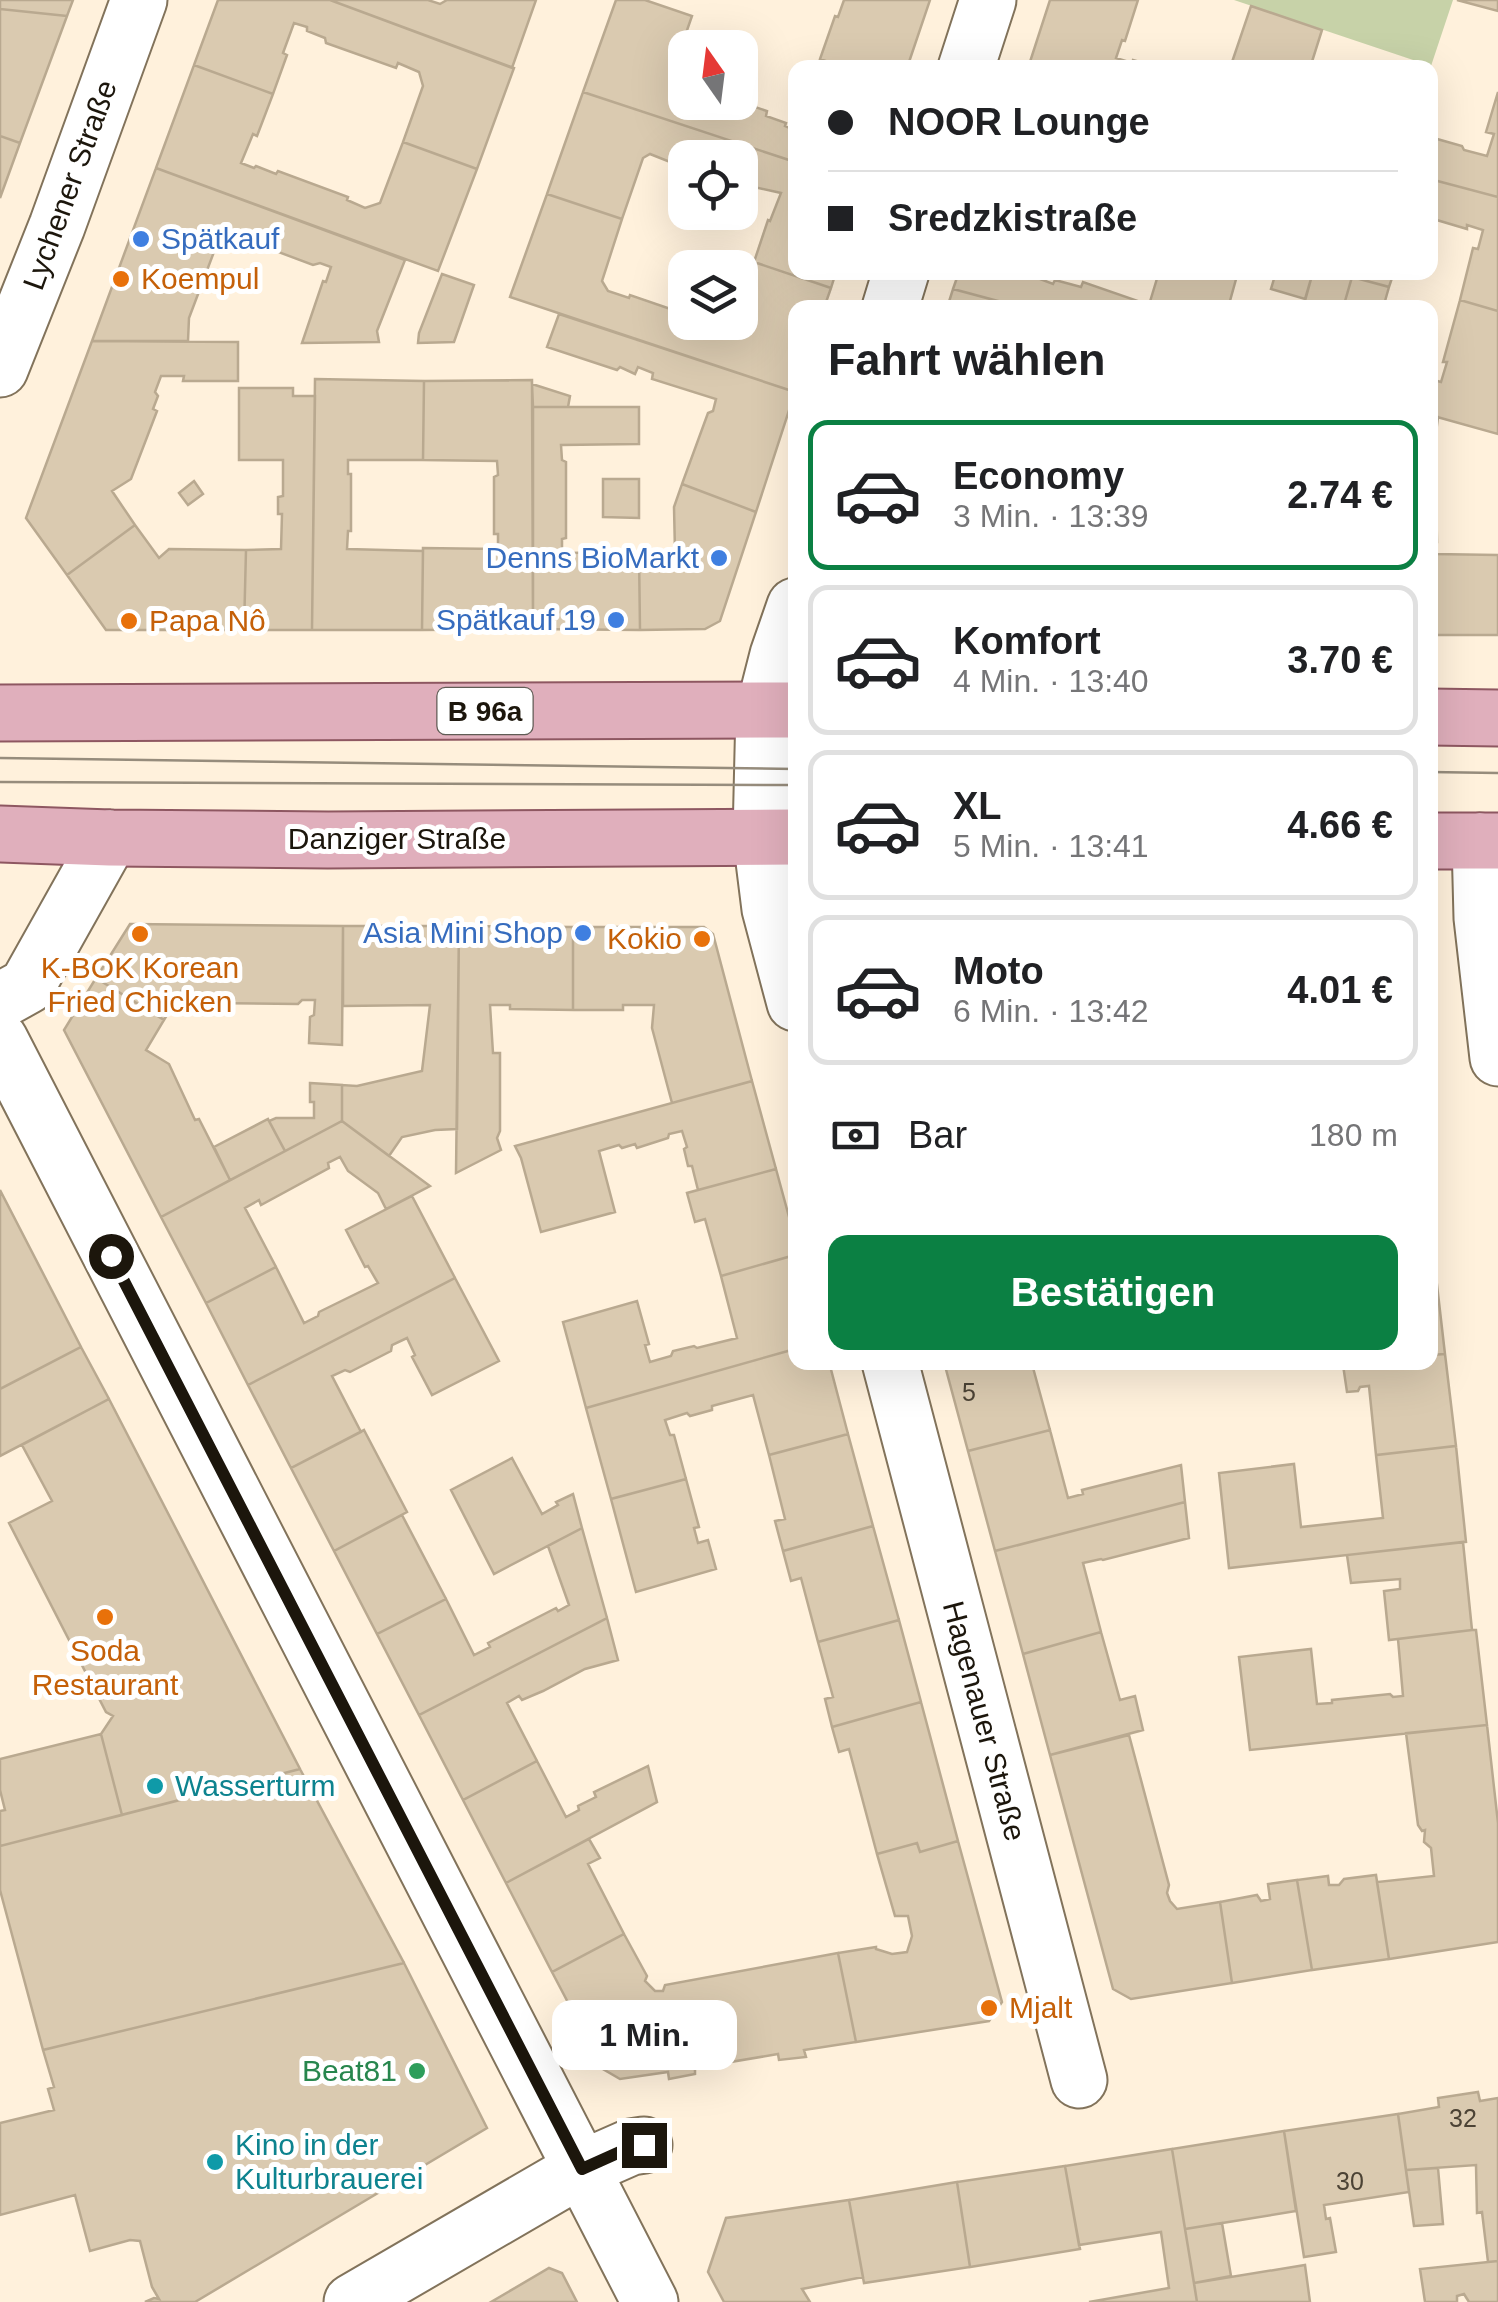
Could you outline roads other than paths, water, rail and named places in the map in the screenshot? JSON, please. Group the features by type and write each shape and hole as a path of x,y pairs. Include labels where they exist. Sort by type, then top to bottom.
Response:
{"main road":[{"name":"B 96a","path":"0,713 779,710"},
{"path":"1438,717 1498,718"},
{"name":"Danziger Straße","path":"0,834 346,840 778,837"}],"street":[{"name":"Lychener Straße","path":"0,369 139,0"},
{"path":"969,60 988,0"},
{"path":"788,626 778,655 778,837 770,909 788,977"},
{"path":"0,1001 27,986 110,838"},
{"path":"1469,841 1498,1058"},
{"path":"0,1040 650,2302"},
{"name":"Hagenauer Straße","path":"892,1370 1079,2080"},
{"path":"352,2302 582,2169 644,2145"}],"tram line":[{"path":"0,758 788,769"},
{"path":"1438,772 1498,773"},
{"path":"0,782 788,785"}],"place":[{"name":"Spätkauf","path":"141,239"},
{"name":"Koempul","path":"121,279"},
{"name":"Denns BioMarkt","path":"719,558"},
{"name":"Spätkauf 19","path":"616,620"},
{"name":"Papa Nô","path":"129,621"},
{"name":"Asia Mini Shop","path":"583,933"},
{"name":"K-BOK Korean Fried Chicken","path":"140,934"},
{"name":"Kokio","path":"702,939"},
{"name":"Soda Restaurant","path":"105,1617"},
{"name":"Wasserturm","path":"155,1786"},
{"name":"Mjalt","path":"989,2008"},
{"name":"Beat81","path":"417,2071"},
{"name":"Kino in der Kulturbrauerei","path":"215,2162"}]}
